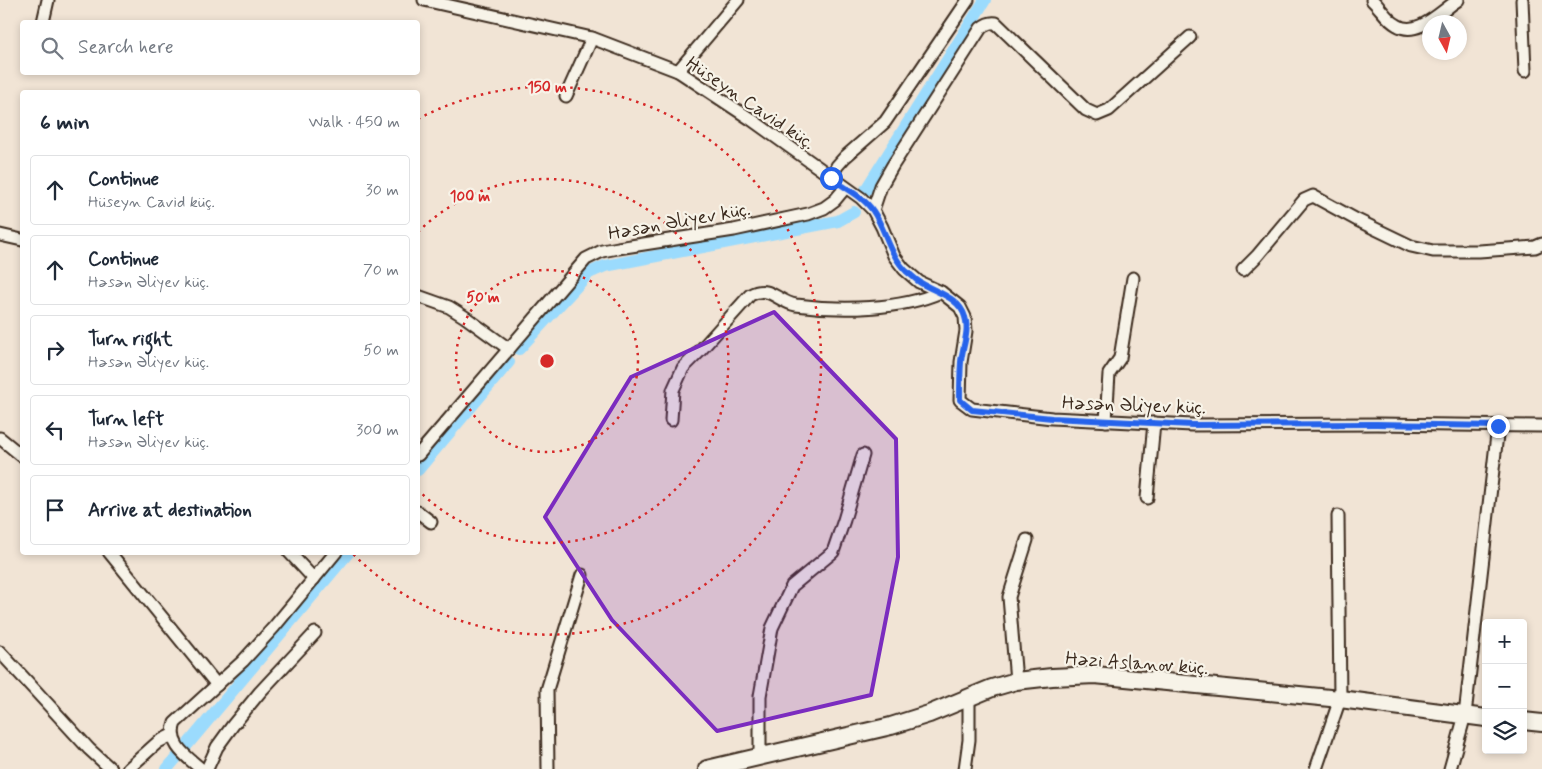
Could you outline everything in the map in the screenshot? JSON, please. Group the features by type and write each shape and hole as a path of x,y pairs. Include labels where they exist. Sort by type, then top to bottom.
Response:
{"street":[{"path":"43,20 48,0"},
{"name":"Hüseyn Cavid küç.","path":"424,0 592,38 678,71 752,120 861,198 873,210"},
{"path":"678,71 738,0"},
{"path":"831,178 837,166 845,157 885,122 968,0"},
{"path":"1372,0 1396,25 1407,30 1420,27 1458,0"},
{"path":"1522,0 1526,71"},
{"path":"873,210 881,186 981,28 986,24 996,23 1086,110 1097,115 1108,110 1190,37"},
{"path":"566,96 592,38"},
{"name":"Həsən Əliyev küç.","path":"420,453 586,259 602,251 734,230 808,214 824,208 835,200 845,188"},
{"path":"1243,270 1304,200 1313,196 1411,246 1433,251 1479,251 1535,247 1542,244"},
{"name":"Həsən Əliyev küç.","path":"873,210 894,256 904,269 919,282 941,292 960,307 965,317 966,331 961,362 960,400 972,410 1052,418 1192,425 1376,424 1542,426"},
{"path":"0,235 20,240"},
{"path":"1106,421 1109,374 1120,358 1133,278"},
{"path":"671,420 673,390 683,368 750,294 759,290 793,304 834,309 872,307 926,298 941,292"},
{"path":"420,297 449,307 509,349"},
{"path":"1147,498 1154,423"},
{"path":"1450,769 1465,715 1498,426"},
{"path":"0,438 20,454"},
{"path":"760,757 760,696 772,628 792,586 832,552 844,520 863,455"},
{"path":"420,514 431,522"},
{"path":"1316,769 1340,699 1338,516"},
{"path":"1016,681 1009,598 1027,540"},
{"path":"111,555 216,684"},
{"path":"292,555 314,579"},
{"path":"201,769 187,758 174,740 175,723 262,640 334,555"},
{"path":"548,769 547,690 582,576"},
{"path":"207,769 216,747 233,724 315,633"},
{"path":"0,652 89,749 111,769"},
{"name":"Həzi Aslanov küç.","path":"707,769 891,726 929,714 969,696 1016,681 1052,677 1095,675 1340,699 1482,717"},
{"path":"965,769 969,740 969,696"},
{"path":"1527,721 1542,723"},
{"path":"128,769 158,742 174,740"}],"highlighted area":[{"path":"774,312 896,439 898,557 871,695 717,731 612,620 545,517 631,377"}],"waterway":[{"path":"865,191 985,0"},
{"path":"519,349 589,273 605,266 838,221 854,212"},
{"path":"420,468 509,362"},
{"path":"167,769 346,555"}],"route":[{"path":"831,178 861,198 873,210 894,256 904,269 919,282 941,292 960,307 965,317 966,331 961,362 960,400 972,410 1052,418 1192,425 1376,424 1498,426"}]}
